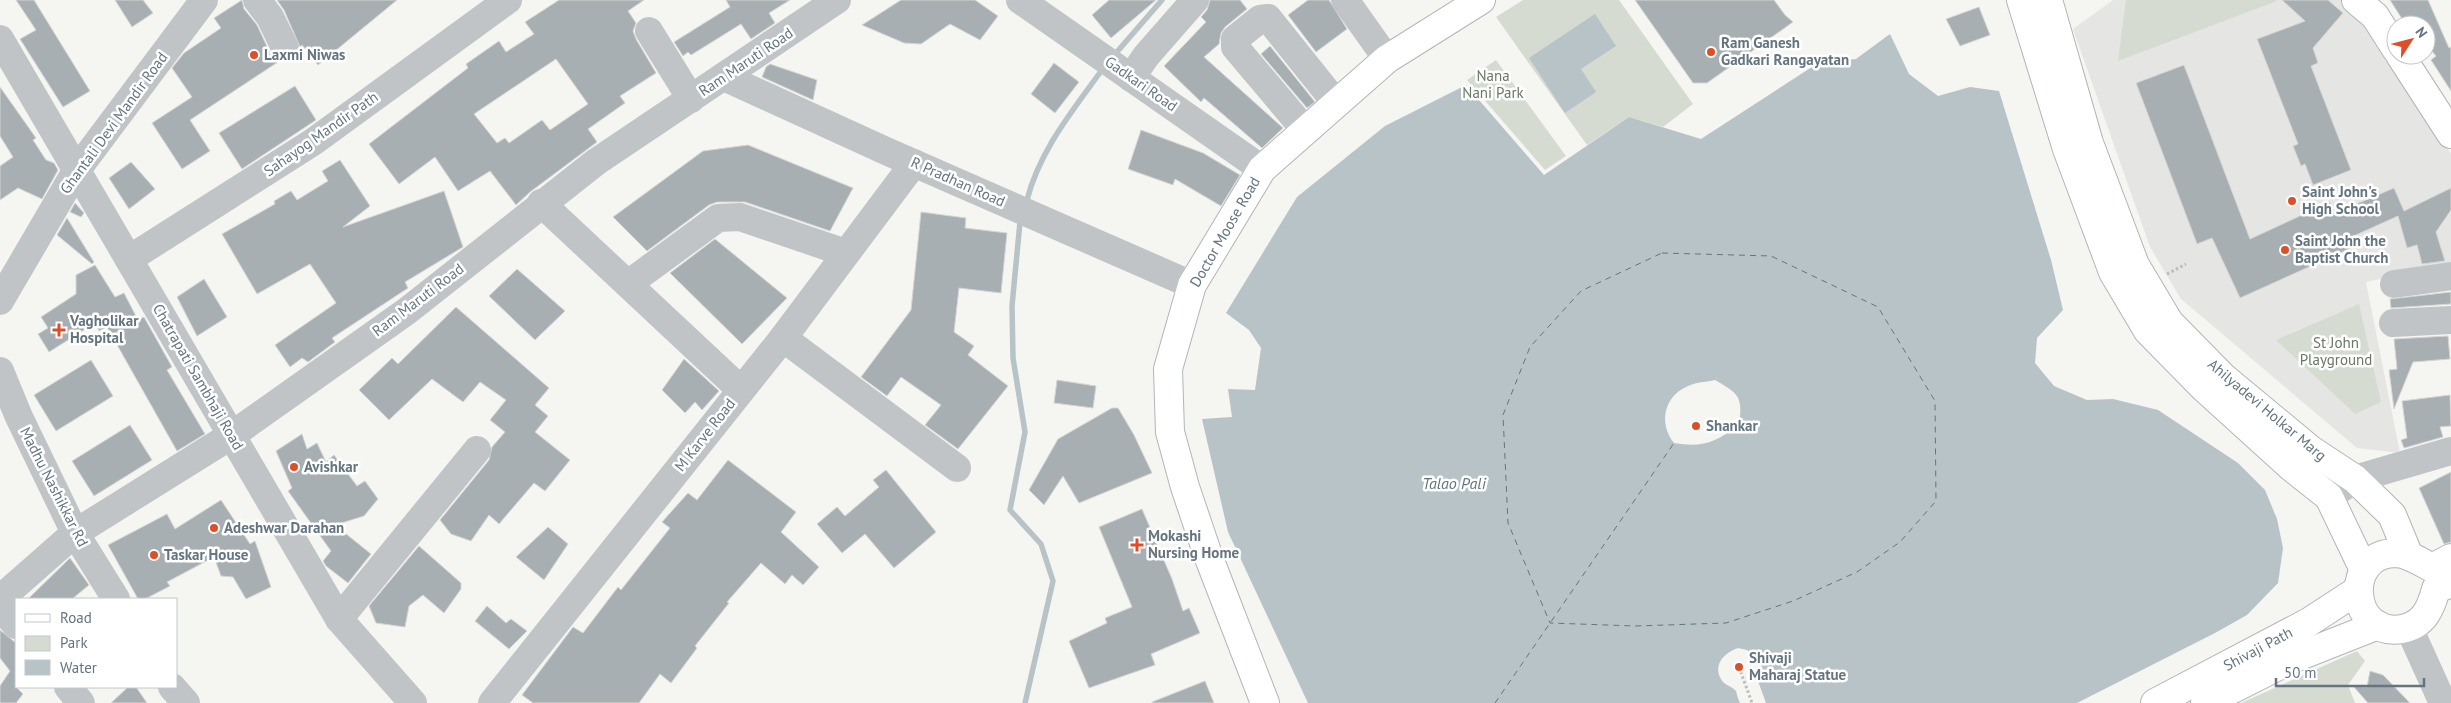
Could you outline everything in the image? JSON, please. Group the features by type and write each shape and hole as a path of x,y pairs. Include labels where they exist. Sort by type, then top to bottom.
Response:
{"main road":[{"name":"Ahilyadevi Holkar Marg","path":"2021,0 2067,150 2113,272 2148,332 2204,388 2290,466 2329,497 2361,580"},
{"name":"Ahilyadevi Holkar Marg","path":"2048,0 2089,143 2124,237 2135,265 2169,322 2223,377 2311,450 2355,479 2392,515 2436,571"},
{"path":"2358,0 2375,16 2386,33"},
{"name":"Doctor Moose Road","path":"1264,703 1209,558 1185,487 1170,432 1168,369 1192,285 1262,169 1387,59 1474,2"},
{"path":"2406,65 2451,134"},
{"path":"2397,553 2436,571 2428,613 2420,622 2409,628 2388,629 2378,626 2369,619 2363,611 2361,580 2373,561 2384,555 2397,553"},
{"name":"Shivaji Path","path":"2155,703 2309,622 2361,580"},
{"name":"Shivaji Path","path":"2205,703 2292,659 2378,626"}],"street":[{"name":"Ghantali Devi Mandir Road","path":"2,292 76,171 204,0"},
{"path":"257,0 270,17 285,48"},
{"name":"Sahayog Mandir Path","path":"129,259 313,142 508,0"},
{"name":"Ram Maruti Road","path":"0,598 75,533 232,435 407,311 596,162 837,0"},
{"name":"Gadkari Road","path":"1020,0 1262,169"},
{"path":"1131,78 1146,56 1195,0"},
{"path":"1345,0 1387,59"},
{"path":"1265,3 1276,4 1274,11 1340,99"},
{"path":"1305,130 1235,47 1236,39 1260,18 1268,18 1340,99"},
{"path":"649,31 691,99"},
{"name":"Chatrapati Sambhaji Road","path":"0,39 339,618 413,703"},
{"name":"R Pradhan Road","path":"724,77 1192,285"},
{"name":"M Karve Road","path":"492,703 782,338 914,163"},
{"path":"541,204 741,390"},
{"path":"628,284 718,218 740,217 837,250"},
{"path":"2394,284 2451,276"},
{"path":"2393,323 2451,320"},
{"path":"782,338 957,468"},
{"name":"Madhu Nashikkar Rd","path":"0,371 19,417 75,533 115,598"},
{"path":"339,618 478,450"},
{"path":"2329,497 2355,479 2451,451"},
{"path":"0,606 15,624"},
{"path":"2409,628 2443,703"},
{"path":"69,688 81,703"},
{"path":"173,688 186,703"}],"path":[{"path":"1739,667 1752,703"}],"shaded area":[{"name":"Saint John's High School","path":"2113,0 2342,0 2364,19 2386,53 2386,65 2394,65 2451,154 2451,264 2366,282 2400,453 2357,448 2181,299 2150,247 2073,29"}],"green space":[{"path":"1523,0 1619,0 1693,104 1663,127 1629,117 1587,145 1496,17"},
{"path":"2126,0 2275,0 2277,1 2118,61"},
{"name":"Nana Nani Park","path":"1496,60 1566,156 1545,170 1467,80"},
{"name":"St John Playground","path":"2359,304 2381,402 2355,414 2276,340"},
{"path":"2357,651 2365,661 2348,685 2355,703 2241,703"}],"water":[{"path":"1595,14 1616,46 1581,69 1596,92 1565,113 1529,58"},
{"name":"Talao Pali","path":"1890,34 1909,74 1938,96 1970,87 1999,91 2051,260 2063,310 2037,338 2035,363 2054,386 2087,400 2113,399 2158,410 2238,463 2265,490 2277,519 2283,548 2278,583 2247,615 2077,703 1766,703 1758,681 1762,672 1761,662 1747,650 1738,648 1723,657 1718,671 1723,682 1736,691 1740,703 1308,703 1228,532 1202,419 1232,417 1228,389 1255,390 1261,348 1249,330 1226,313 1297,197 1385,126 1466,85 1544,175 1629,117 1701,139 1818,63 1856,59","holes":["1715,380 1738,397 1740,408 1739,425 1723,436 1709,442 1693,445 1674,443 1669,435 1665,419 1666,411 1673,396 1688,386"]}],"building":[{"path":"16,0 34,0 90,91 63,107 20,39 36,30"},
{"path":"115,0 143,0 153,13 132,27"},
{"name":"Laxmi Niwas","path":"242,0 244,9 257,25 271,55 278,62 190,120 210,151 182,169 152,123 192,97 172,68 184,53 221,28 214,18"},
{"path":"277,0 397,0 318,65 302,45 300,47 284,10"},
{"path":"559,0 644,0 628,11 636,23 633,31 636,39 656,73 620,96 625,103 588,129 597,142 530,192 516,205 490,171 458,191 435,157 399,184 369,144 468,68 466,64 499,41 506,52 534,34 525,22","holes":["556,59 588,104 550,130 542,120 509,143 505,138 497,143 474,114"]},
{"path":"726,0 790,0 769,13 775,23 751,39 741,24 691,55 688,52 683,56 674,42 730,7"},
{"path":"901,0 975,0 998,16 980,40 950,24 921,44 904,43 862,25"},
{"path":"1109,0 1156,0 1111,38 1092,15"},
{"path":"1210,0 1240,0 1247,9 1225,27 1221,33 1219,44 1204,57 1283,128 1262,148 1204,98 1201,102 1164,66 1206,22 1201,17 1207,10"},
{"path":"1308,0 1329,0 1347,29 1316,52 1288,15"},
{"name":"Ram Ganesh Gadkari Rangayatan","path":"1635,0 1774,0 1793,22 1707,83 1693,83"},
{"path":"2282,0 2328,0 2343,13 2313,48 2318,63 2311,66 2351,170 2313,185 2305,164 2301,166 2293,146 2298,144 2257,39 2305,21"},
{"path":"2390,0 2428,0 2435,15 2400,15"},
{"path":"1979,7 1990,35 1960,46 1946,19"},
{"path":"2436,18 2449,48 2451,47 2451,91 2434,65 2436,65"},
{"path":"1270,46 1315,102 1307,108 1261,54"},
{"path":"1054,63 1079,82 1055,113 1031,94"},
{"path":"770,64 817,80 813,100 762,77 766,67"},
{"path":"2184,65 2250,239 2330,202 2335,213 2394,188 2404,211 2451,188 2451,210 2436,232 2445,261 2422,264 2417,245 2407,248 2398,216 2347,239 2351,248 2240,298 2212,238 2197,244 2136,83"},
{"path":"295,86 316,120 242,169 219,133"},
{"path":"0,87 36,138 33,140 46,160 54,163 58,170 42,199 18,188 0,200 0,166 13,157 0,136"},
{"path":"1141,130 1203,153 1240,175 1221,206 1175,179 1173,185 1128,169"},
{"path":"748,145 853,188 830,231 745,202 717,202 709,205 647,251 613,217 703,151"},
{"path":"340,160 370,206 343,227 444,191 463,247 405,282 408,288 332,338 335,342 308,362 302,358 290,367 275,345 336,303 310,264 257,294 222,234 275,204 274,201 291,191 297,200 328,181 322,171"},
{"path":"131,162 155,189 129,209 109,178"},
{"path":"75,203 84,213 81,217 70,212"},
{"path":"921,212 966,218 965,228 1007,233 1001,293 959,288 954,332 974,346 968,355 1008,386 958,449 925,425 941,405 901,377 887,396 861,377 911,310"},
{"path":"67,218 94,262 92,264 57,235"},
{"path":"715,239 787,298 742,344 670,273"},
{"path":"95,265 115,297 124,293 138,320 144,317 172,367 167,370 205,434 177,451 107,327 99,331 95,323 49,352 38,334 48,328 41,317 76,294 76,275"},
{"path":"517,269 565,311 535,340 489,296"},
{"path":"204,279 227,317 197,336 177,297"},
{"path":"2451,292 2451,304 2391,308 2390,299"},
{"path":"456,307 549,388 535,405 548,416 535,432 570,460 545,491 534,483 499,524 489,515 471,541 451,534 440,520 489,460 492,447 505,432 490,420 506,400 480,382 463,402 432,379 389,420 359,390 392,358 398,364"},
{"path":"2448,336 2450,359 2413,362 2394,409 2389,370 2397,369 2394,339"},
{"path":"684,359 719,391 702,410 695,402 685,413 662,390"},
{"path":"91,360 113,396 56,431 34,395"},
{"path":"1057,380 1096,386 1093,408 1054,403"},
{"path":"2450,395 2451,426 2440,427 2443,437 2404,448 2401,440 2407,438 2402,401"},
{"path":"1112,408 1118,408 1134,435 1152,473 1079,503 1063,476 1044,505 1029,490 1058,439"},
{"path":"130,425 152,460 94,496 72,461"},
{"path":"302,434 307,449 317,443 326,462 334,455 357,486 365,481 378,499 364,516 335,525 371,554 348,583 326,566 323,561 331,551 288,491 292,488 276,451"},
{"path":"728,460 796,512 781,532 819,567 803,585 792,575 785,584 761,563 727,602 729,603 695,646 697,648 671,683 660,674 639,703 533,703 522,695 573,627 583,633 618,587 621,590 670,528 662,522 688,493 697,500"},
{"path":"886,470 936,532 894,568 865,534 842,553 817,524 837,507 845,516 879,487 873,480"},
{"path":"2451,472 2451,542 2444,544 2419,488"},
{"path":"221,500 250,544 255,541 271,587 246,599 233,577 221,576 214,557 167,582 170,586 147,598 137,598 108,545 167,514 175,529"},
{"path":"1142,509 1172,579 1183,611 1189,608 1200,633 1151,654 1155,665 1089,688 1069,641 1107,623 1105,618 1132,607 1099,527"},
{"path":"548,527 568,544 544,580 516,557"},
{"path":"419,546 461,583 461,589 444,613 423,595 409,606 405,627 376,623 369,606"},
{"path":"70,558 89,585 73,598 29,598"},
{"path":"487,606 506,623 511,619 527,631 509,649 475,621"},
{"path":"0,630 15,642 15,688 23,694 16,703 0,703 0,686 10,671 0,658"},
{"path":"2370,671 2383,675 2410,703 2368,703 2353,686 2367,687"},
{"path":"1205,681 1214,703 1152,703 1152,702"},
{"path":"127,688 137,688 147,703 111,703"}],"waterway":[{"path":"1116,53 1162,0"},
{"path":"1027,200 1040,164 1049,147 1104,67"},
{"path":"1020,222 1012,306 1013,358 1025,432 1010,510 1041,544 1053,581 1025,703"}],"ferry route":[{"path":"1662,253 1771,256 1878,307 1935,401 1936,501 1900,542 1857,572 1793,601 1726,623 1635,626 1550,623 1508,523 1503,415 1530,347 1581,291 1662,253"},
{"path":"1495,703 1674,443"}],"place":[{"name":"Ram Ganesh Gadkari Rangayatan","path":"1711,52"},
{"name":"Laxmi Niwas","path":"254,55"},
{"name":"Saint John's High School","path":"2292,201"},
{"name":"Saint John the Baptist Church","path":"2285,250"},
{"name":"Vagholikar Hospital","path":"59,330"},
{"name":"Shankar","path":"1696,426"},
{"name":"Avishkar","path":"294,467"},
{"name":"Adeshwar Darahan","path":"214,528"},
{"name":"Mokashi Nursing Home","path":"1137,545"},
{"name":"Taskar House","path":"154,555"},
{"name":"Shivaji Maharaj Statue","path":"1739,667"}]}
